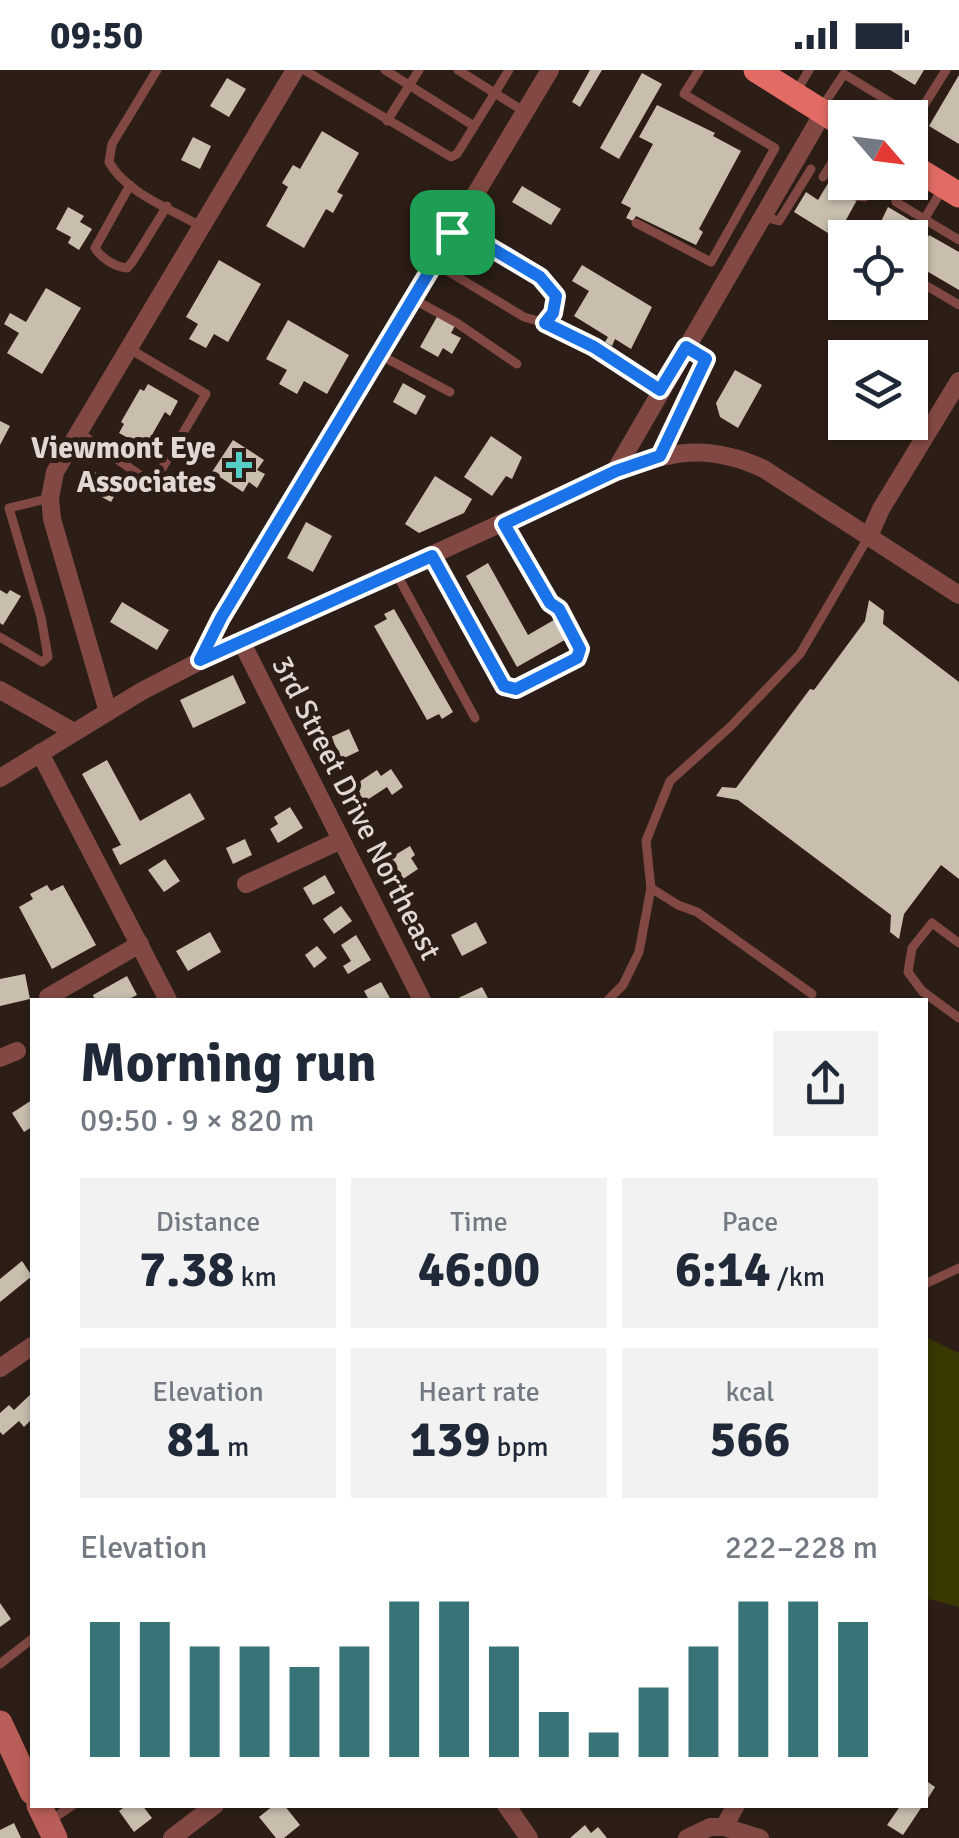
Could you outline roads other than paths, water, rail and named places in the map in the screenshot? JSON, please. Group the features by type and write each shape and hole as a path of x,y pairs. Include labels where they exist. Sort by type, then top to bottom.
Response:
{"main road":[{"path":"756,70 828,115"},
{"path":"928,176 952,190"}],"street":[{"path":"108,712 52,518 54,472 295,70"},
{"path":"200,660 221,618 550,70"},
{"path":"616,471 740,252 762,216 803,164 828,118"},
{"path":"868,536 959,382"},
{"path":"0,778 200,660 616,471 660,456 700,450 744,459 959,595"},
{"name":"3rd Street Drive Northeast","path":"241,641 421,998"},
{"path":"0,690 74,732"},
{"path":"40,753 167,998"},
{"path":"246,884 342,840"},
{"path":"48,996 140,944"},
{"path":"0,1368 30,1347"},
{"path":"0,1723 30,1788"},
{"path":"172,1838 211,1808"},
{"path":"508,1808 529,1838"},
{"path":"724,1827 734,1808"},
{"path":"687,1838 710,1827 724,1827 760,1838"}],"lane":[{"path":"158,70 112,144 109,162 130,186 202,226"},
{"path":"304,70 451,157 457,154 509,70"},
{"path":"385,70 474,126"},
{"path":"387,121 420,70"},
{"path":"458,70 525,112"},
{"path":"636,223 711,262 775,148 684,94 699,70"},
{"path":"794,94 810,70"},
{"path":"927,100 946,70"},
{"path":"835,100 844,74 887,100"},
{"path":"803,164 825,178 828,173"},
{"path":"130,186 95,248 120,267 128,268 133,262 167,206"},
{"path":"924,219 952,190"},
{"path":"896,202 951,239"},
{"path":"456,227 540,277 556,296 553,313 545,323"},
{"path":"722,241 740,252"},
{"path":"434,263 524,318 545,323 594,347 660,390"},
{"path":"928,287 955,303 958,290"},
{"path":"413,298 457,322 516,364"},
{"path":"660,456 706,364 706,359 686,347"},
{"path":"77,431 144,478 157,477 206,394 128,348"},
{"path":"380,356 450,392"},
{"path":"0,637 42,662 48,657 41,617 9,508 50,498"},
{"path":"432,556 504,686 516,689 577,658 580,649 504,524"},
{"path":"610,998 623,985 639,952 651,888 646,841 670,781 730,728 800,654 868,536"},
{"path":"396,573 474,718"},
{"path":"651,888 697,912 812,994"},
{"path":"959,943 932,923 912,948 908,972 922,991 959,1018"},
{"path":"928,1283 959,1268"},
{"path":"0,1664 30,1642"},
{"path":"47,1822 69,1808"}],"place":[{"name":"Viewmont Eye Associates","path":"239,465"}]}
